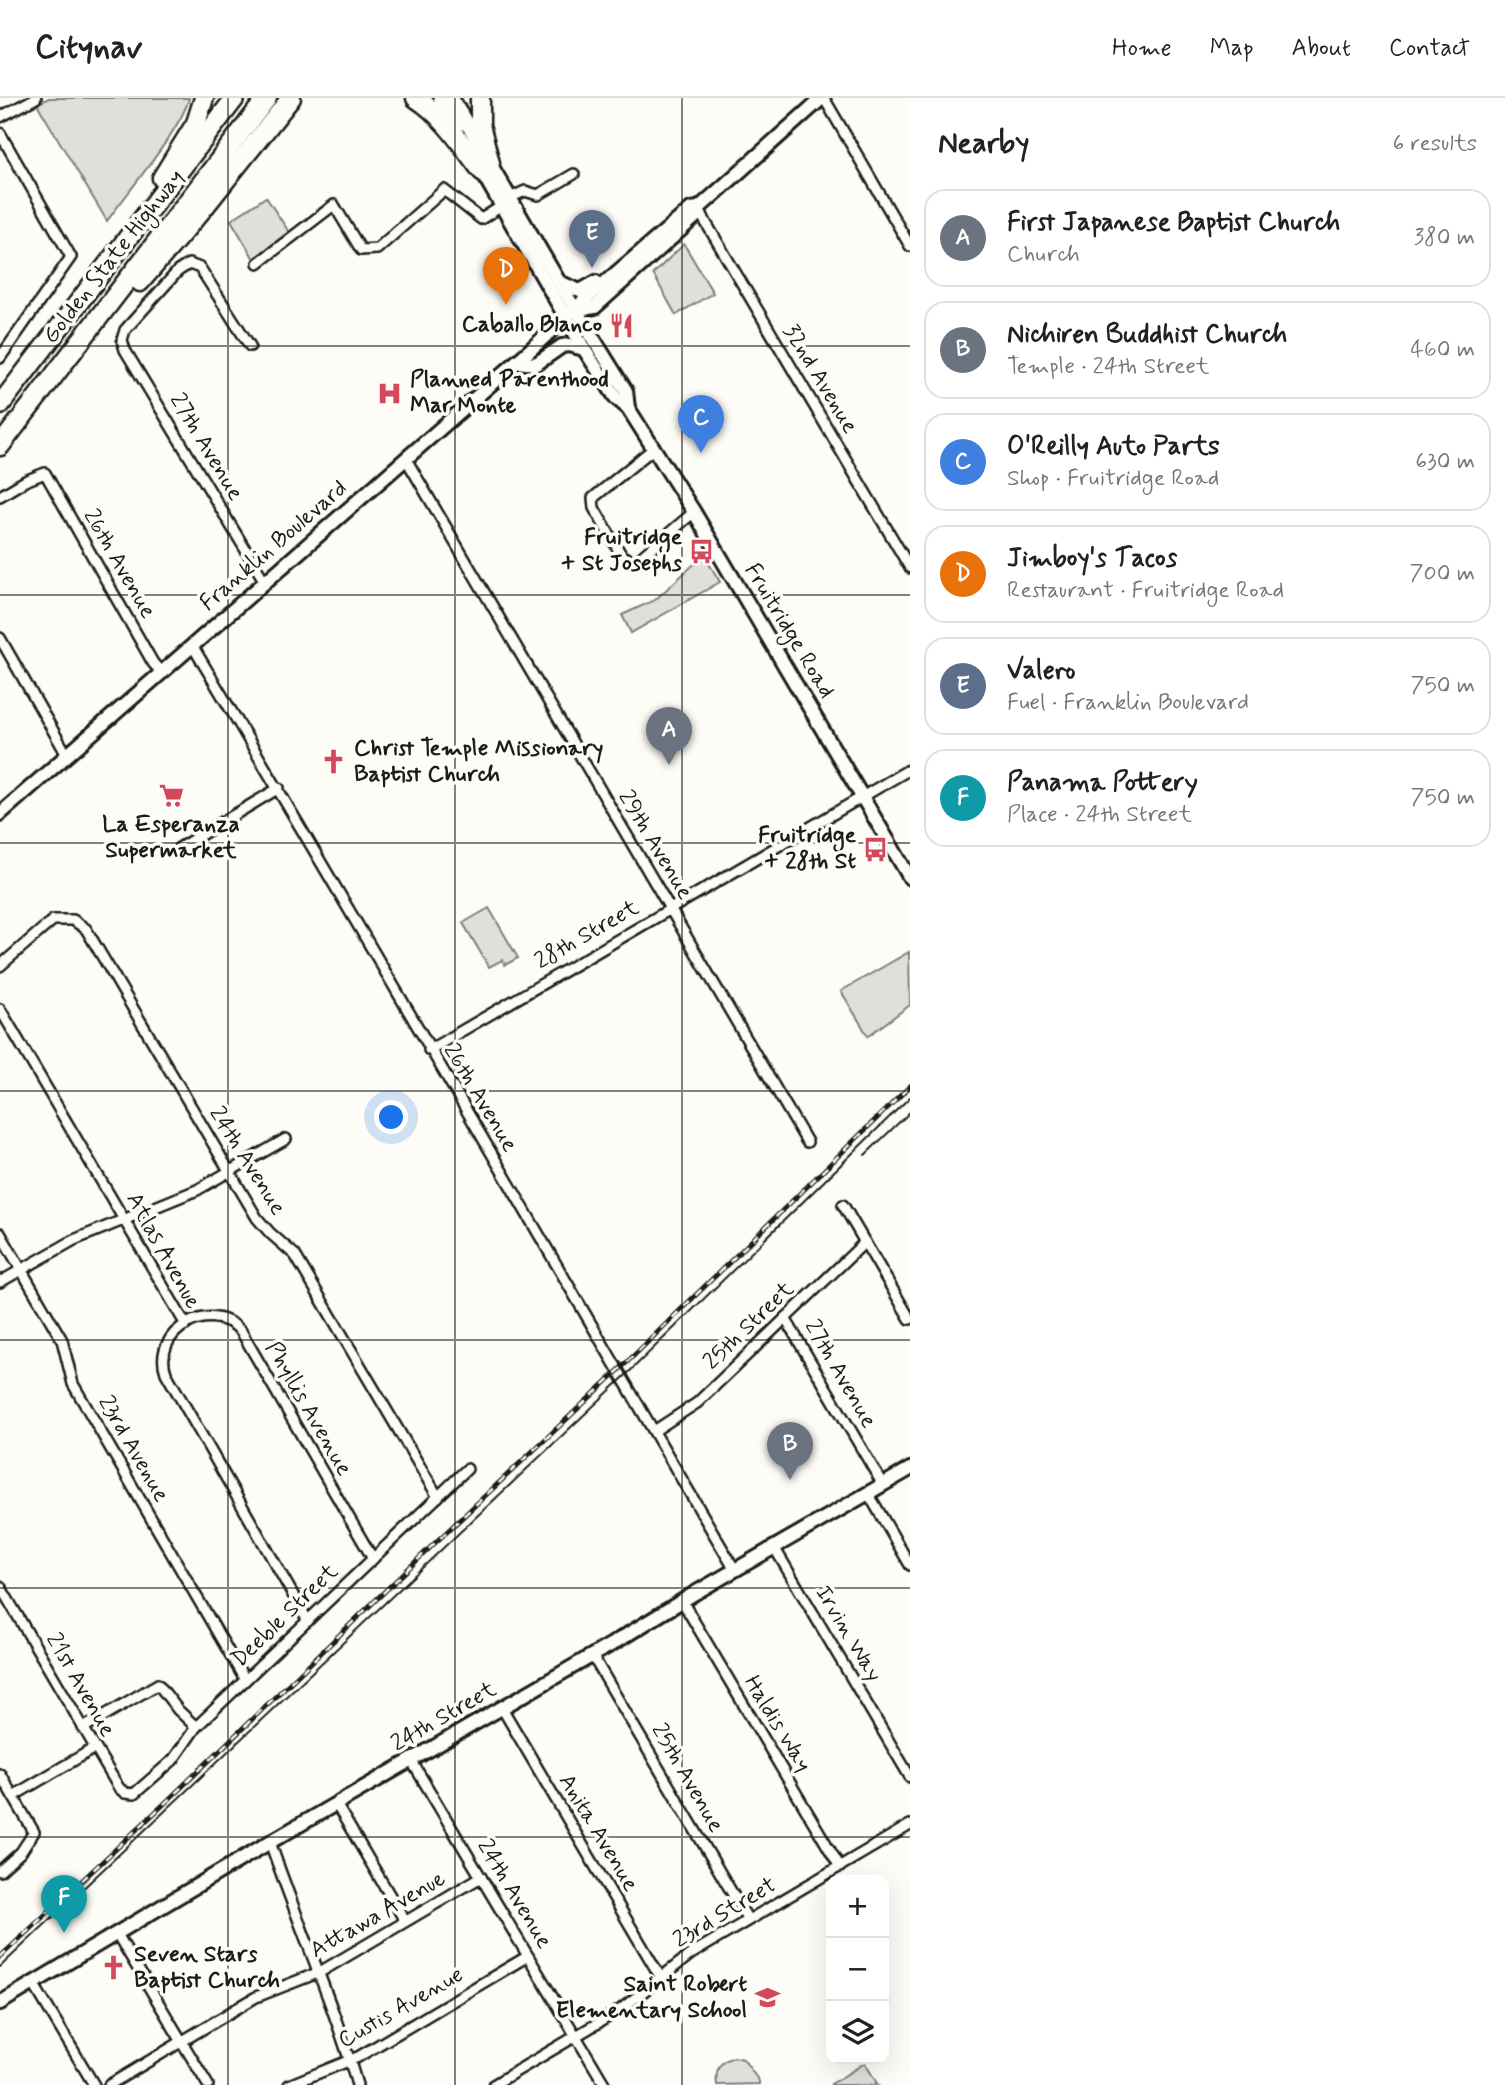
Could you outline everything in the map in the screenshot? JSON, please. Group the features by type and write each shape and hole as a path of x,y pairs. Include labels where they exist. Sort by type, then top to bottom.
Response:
{"highway":[{"path":"104,268 196,123 204,98"},
{"name":"Golden State Highway","path":"0,405 235,98"},
{"name":"Golden State Highway","path":"0,446 267,98"},
{"path":"57,371 125,299 201,211 286,104 298,98"},
{"path":"416,98 428,105 486,167"},
{"path":"480,98 480,125 486,167"}],"main road":[{"name":"Fruitridge Road","path":"440,98 486,167"},
{"name":"Fruitridge Road","path":"452,98 486,167 571,314 626,391 628,408"},
{"name":"Franklin Boulevard","path":"571,314 594,307 696,216 699,208 823,98"},
{"name":"Fruitridge Road","path":"506,202 559,282 584,349 616,398 628,408 694,512 910,878"},
{"name":"Franklin Boulevard","path":"0,814 587,298 691,209 699,208"},
{"path":"559,282 580,291 611,272 621,270"},
{"path":"516,362 536,364 562,346 584,349"},
{"name":"24th Street","path":"0,2003 270,1842 910,1469"}],"street":[{"path":"0,117 36,98"},
{"path":"823,98 910,246"},
{"path":"0,133 71,257 0,358"},
{"path":"258,263 334,205 361,250 377,249 444,190 481,219 525,191 538,195 574,174"},
{"name":"32nd Avenue","path":"699,208 910,568"},
{"name":"27th Avenue","path":"250,346 200,268 189,264 178,271 125,330 122,340 125,350 265,582"},
{"path":"653,448 593,498 594,508 622,556 633,561 640,558 694,512"},
{"name":"29th Avenue","path":"406,459 807,1142"},
{"name":"26th Avenue","path":"0,496 45,473 153,663 161,672"},
{"path":"0,638 67,755"},
{"name":"26th Avenue","path":"192,645 279,788 429,1050 736,1570"},
{"name":"28th Street","path":"429,1050 910,769"},
{"path":"179,848 279,788"},
{"name":"24th Avenue","path":"0,966 53,920 67,919 86,929 262,1225 296,1255 438,1497"},
{"name":"Atlas Avenue","path":"0,1009 186,1325 168,1341 163,1357 166,1373 308,1621"},
{"path":"0,1282 74,1240 177,1200 286,1139"},
{"path":"843,1205 910,1319"},
{"name":"23rd Avenue","path":"0,1233 62,1340 73,1384 245,1680"},
{"name":"25th Street","path":"654,1431 696,1403 865,1242"},
{"name":"Phyllis Avenue","path":"186,1325 202,1317 215,1316 229,1321 240,1331 373,1559"},
{"name":"27th Avenue","path":"785,1318 883,1485"},
{"name":"Deeble Street","path":"134,1794 173,1760 197,1727 245,1680 467,1469"},
{"path":"868,1493 910,1565"},
{"name":"Irvin Way","path":"774,1547 910,1777"},
{"name":"21st Avenue","path":"0,1586 120,1790 134,1794"},
{"name":"Haldis Way","path":"682,1601 840,1867"},
{"name":"25th Avenue","path":"592,1655 748,1920"},
{"path":"83,1728 158,1684 178,1710 197,1727"},
{"name":"Anita Avenue","path":"502,1708 661,1978"},
{"path":"13,1796 95,1748"},
{"name":"24th Avenue","path":"411,1760 605,2085"},
{"path":"0,1774 34,1832 21,1852 0,1871"},
{"path":"336,1804 405,1921"},
{"name":"23rd Street","path":"493,2085 620,2010 691,1954 910,1825"},
{"path":"270,1842 320,1972 357,2085"},
{"name":"Attawa Avenue","path":"109,2085 256,1997 320,1972 481,1877"},
{"path":"117,1934 208,2085"},
{"name":"Custis Avenue","path":"289,2085 350,2061 528,1956"},
{"path":"33,1983 94,2085"}],"shaded area":[{"path":"49,98 189,98 165,143 107,221 37,104"},
{"path":"266,197 289,232 254,259 231,220"},
{"path":"684,244 713,293 676,315 653,274"},
{"path":"704,555 720,582 631,633 622,615 655,600"},
{"path":"489,908 518,958 505,965 502,960 489,967 463,923"},
{"path":"909,952 910,1005 868,1036 841,991"},
{"path":"734,2057 743,2059 759,2084 717,2085 719,2067"},
{"path":"866,2064 878,2085 831,2085"}],"tram line":[{"path":"0,1967 623,1378 910,1097"},
{"path":"865,1155 910,1112"}],"railway":[{"path":"0,1957 619,1370 910,1086"}],"place":[{"name":"Valero","path":"592,268"},
{"name":"Jimboy's Tacos","path":"506,305"},
{"name":"Caballo Blanco","path":"622,325"},
{"name":"Planned Parenthood Mar Monte","path":"390,393"},
{"name":"O'Reilly Auto Parts","path":"701,453"},
{"name":"Fruitridge + St Josephs","path":"702,551"},
{"name":"Christ Temple Missionary Baptist Church","path":"334,762"},
{"name":"First Japanese Baptist Church","path":"669,765"},
{"name":"La Esperanza Supermarket","path":"171,795"},
{"name":"Fruitridge + 28th St","path":"876,849"},
{"name":"Nichiren Buddhist Church","path":"790,1480"},
{"name":"Panama Pottery","path":"64,1933"},
{"name":"Seven Stars Baptist Church","path":"114,1968"},
{"name":"Saint Robert Elementary School","path":"767,1998"}]}
